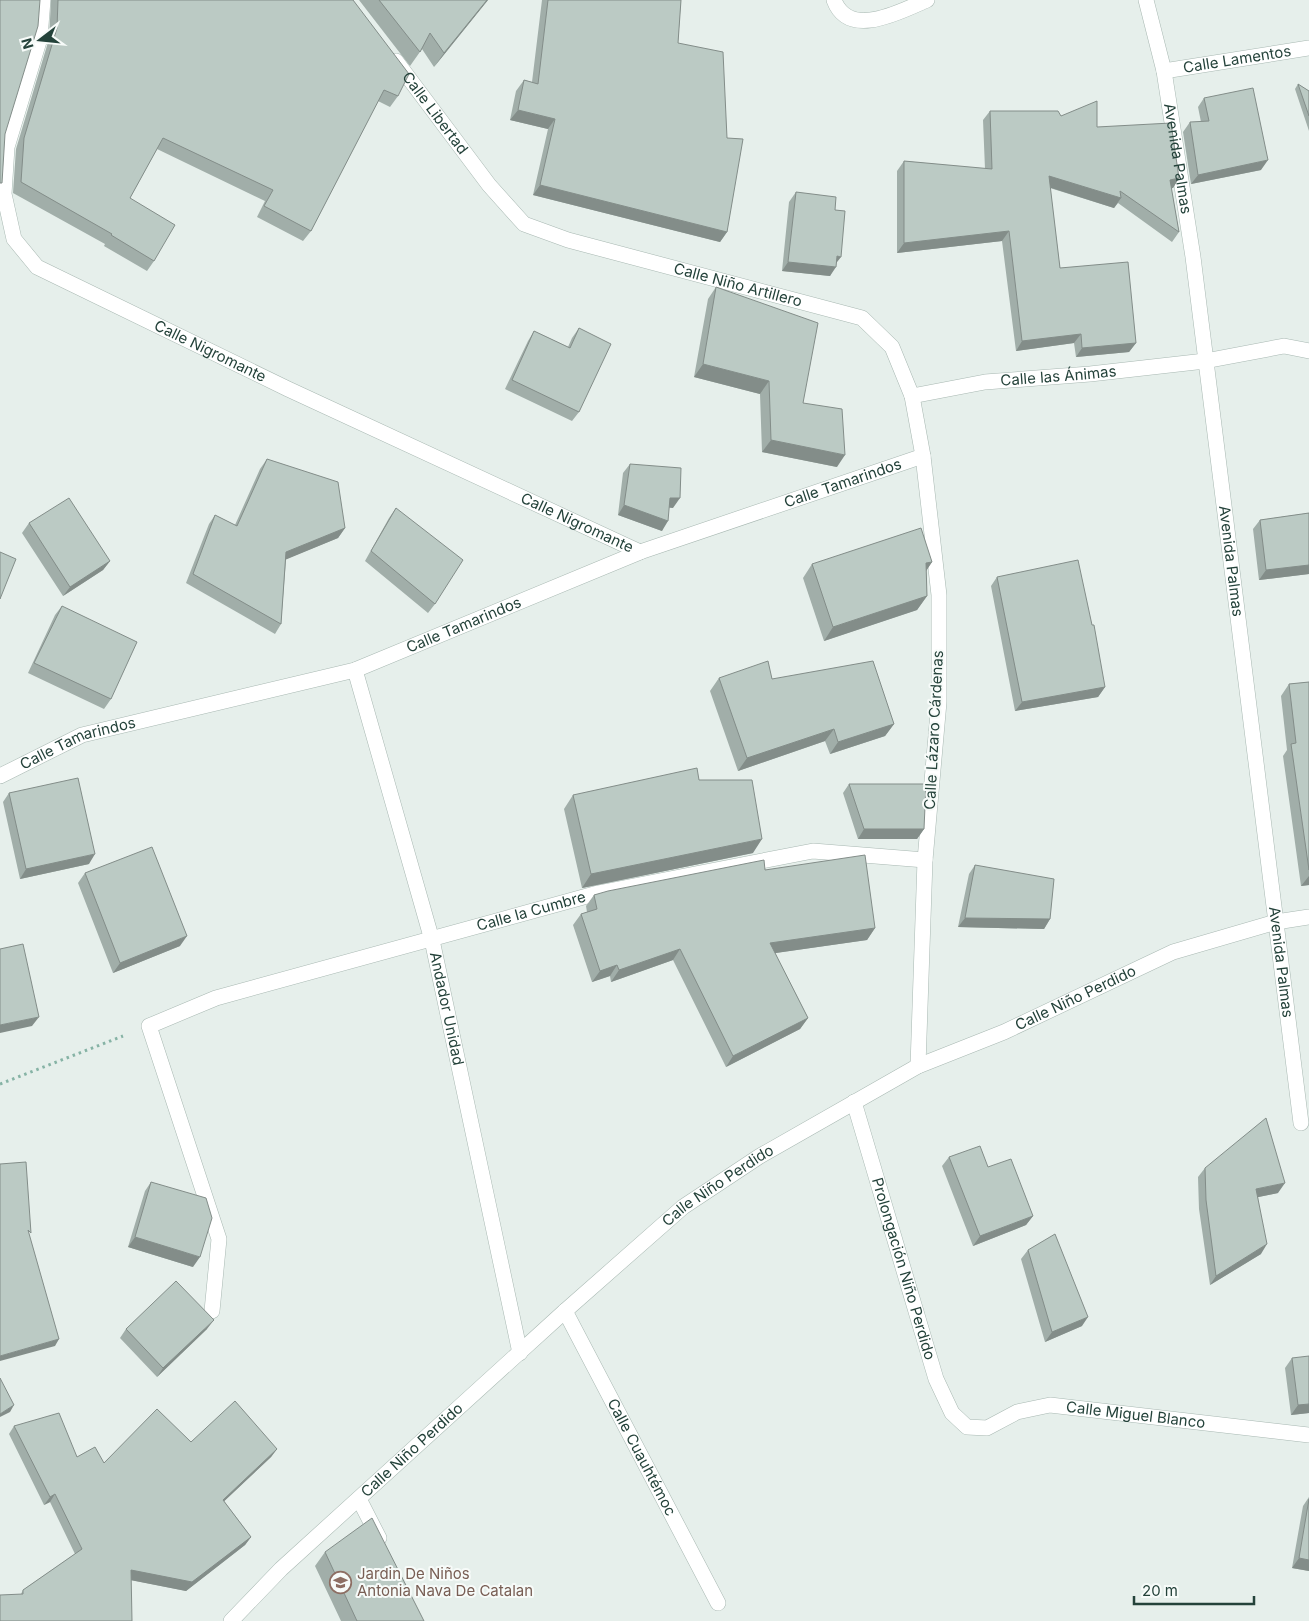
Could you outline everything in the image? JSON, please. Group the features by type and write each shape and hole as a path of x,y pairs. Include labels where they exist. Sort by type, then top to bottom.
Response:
{"street":[{"name":"Calle Nigromante","path":"43,0 40,38 7,147 4,194 14,239 37,267 279,384 640,552"},
{"path":"834,0 837,7 851,19 869,21 894,14 926,0"},
{"name":"Avenida Palmas","path":"1146,0 1164,71 1193,256 1301,1123"},
{"name":"Calle Libertad","path":"384,46 489,185 524,224"},
{"name":"Calle Lamentos","path":"1164,71 1309,48"},
{"name":"Calle Niño Artillero","path":"524,224 568,240 862,318 892,347 912,396"},
{"name":"Calle las Ánimas","path":"912,396 985,382 1090,374 1206,361 1284,346 1309,351"},
{"name":"Calle Lázaro Cárdenas","path":"912,396 923,456 939,595 939,702 925,860 918,1066"},
{"name":"Calle Tamarindos","path":"0,776 82,735 355,670 640,552 923,456"},
{"name":"Andador Unidad","path":"355,670 432,940 520,1353"},
{"name":"Calle la Cumbre","path":"149,1026 216,998 598,893 812,851 925,860"},
{"name":"Calle Niño Perdido","path":"231,1621 281,1569 565,1311 683,1207 760,1156 918,1066 1004,1032 1174,952 1276,922 1309,917"},
{"path":"149,1026 219,1239 212,1311"},
{"name":"Prolongación Niño Perdido","path":"854,1102 936,1379 952,1413 967,1427"},
{"name":"Calle Cuauhtémoc","path":"565,1311 718,1603"},
{"name":"Calle Miguel Blanco","path":"967,1427 987,1428 1017,1412 1050,1405 1309,1435"},
{"path":"359,1499 386,1551"}],"path":[{"path":"0,1084 149,1026"}],"building":[{"path":"0,0 40,0 38,26 5,134 2,183 0,183"},
{"path":"58,0 353,0 409,74 398,96 384,90 311,231 264,206 273,190 163,138 130,198 175,225 154,261 112,234 21,182 24,138 57,28"},
{"path":"379,0 487,0 444,53 430,33 420,52"},
{"path":"548,0 681,0 678,43 723,52 727,138 743,139 727,232 540,185 555,119 518,110 524,80 538,84"},
{"path":"1298,84 1309,91 1309,116"},
{"path":"1253,88 1268,160 1198,175 1190,122 1209,121 1204,98"},
{"path":"1097,101 1097,127 1171,123 1179,178 1170,180 1179,232 1120,191 1121,198 1049,176 1060,268 1128,262 1136,343 1082,348 1081,334 1022,341 1009,231 904,243 904,161 992,169 990,111 1058,111 1061,116"},
{"path":"796,192 836,197 835,210 845,211 841,257 837,256 836,267 788,262"},
{"path":"716,287 818,323 803,403 842,409 845,455 771,440 769,381 703,364"},
{"path":"579,328 611,344 579,412 512,380 534,331 570,348"},
{"path":"267,459 338,482 345,528 286,552 281,624 193,574 215,515 237,526"},
{"path":"630,464 681,468 680,498 670,498 668,521 624,505"},
{"path":"69,498 110,561 70,587 29,523"},
{"path":"396,508 463,560 435,604 371,551"},
{"path":"1309,513 1309,565 1266,570 1260,520"},
{"path":"921,528 932,562 926,563 927,596 833,627 812,564"},
{"path":"0,552 16,559 0,599"},
{"path":"1078,560 1092,625 1094,625 1105,687 1022,702 997,577"},
{"path":"62,606 137,642 111,699 34,663"},
{"path":"768,661 772,679 873,661 894,724 838,742 834,729 747,758 719,678"},
{"path":"1309,682 1309,870 1291,744 1296,743 1289,684"},
{"path":"697,768 699,780 752,780 762,839 591,874 573,795"},
{"path":"78,778 95,854 26,869 9,793"},
{"path":"849,784 926,784 924,829 864,829"},
{"path":"152,847 187,936 120,963 85,873"},
{"path":"865,855 875,928 770,943 808,1018 733,1056 680,949 619,970 617,965 600,971 581,914 597,909 594,895 608,891 764,860 765,870"},
{"path":"975,865 1054,879 1050,919 965,918"},
{"path":"23,944 39,1017 0,1025 0,949"},
{"path":"1266,1118 1285,1183 1256,1189 1267,1244 1216,1276 1206,1200 1205,1168"},
{"path":"980,1146 988,1167 1011,1159 1033,1216 980,1236 949,1157"},
{"path":"26,1162 31,1233 28,1230 59,1339 0,1356 0,1164"},
{"path":"151,1182 206,1198 212,1218 200,1257 135,1237"},
{"path":"1055,1234 1088,1317 1052,1332 1028,1250"},
{"path":"176,1281 214,1320 163,1368 126,1329"},
{"path":"1309,1356 1309,1404 1298,1405 1292,1358"},
{"path":"0,1378 14,1405 0,1414"},
{"path":"235,1401 277,1449 223,1500 251,1537 192,1582 131,1570 132,1621 0,1621 0,1595 23,1594 23,1590 82,1549 55,1494 50,1497 14,1426 59,1413 77,1457 95,1447 104,1463 157,1409 191,1442"},
{"path":"1309,1499 1309,1560 1299,1558"},
{"path":"372,1518 424,1621 357,1621 325,1552"}],"place":[{"name":"Jardin De Niños Antonia Nava De Catalan","path":"341,1583"}]}
